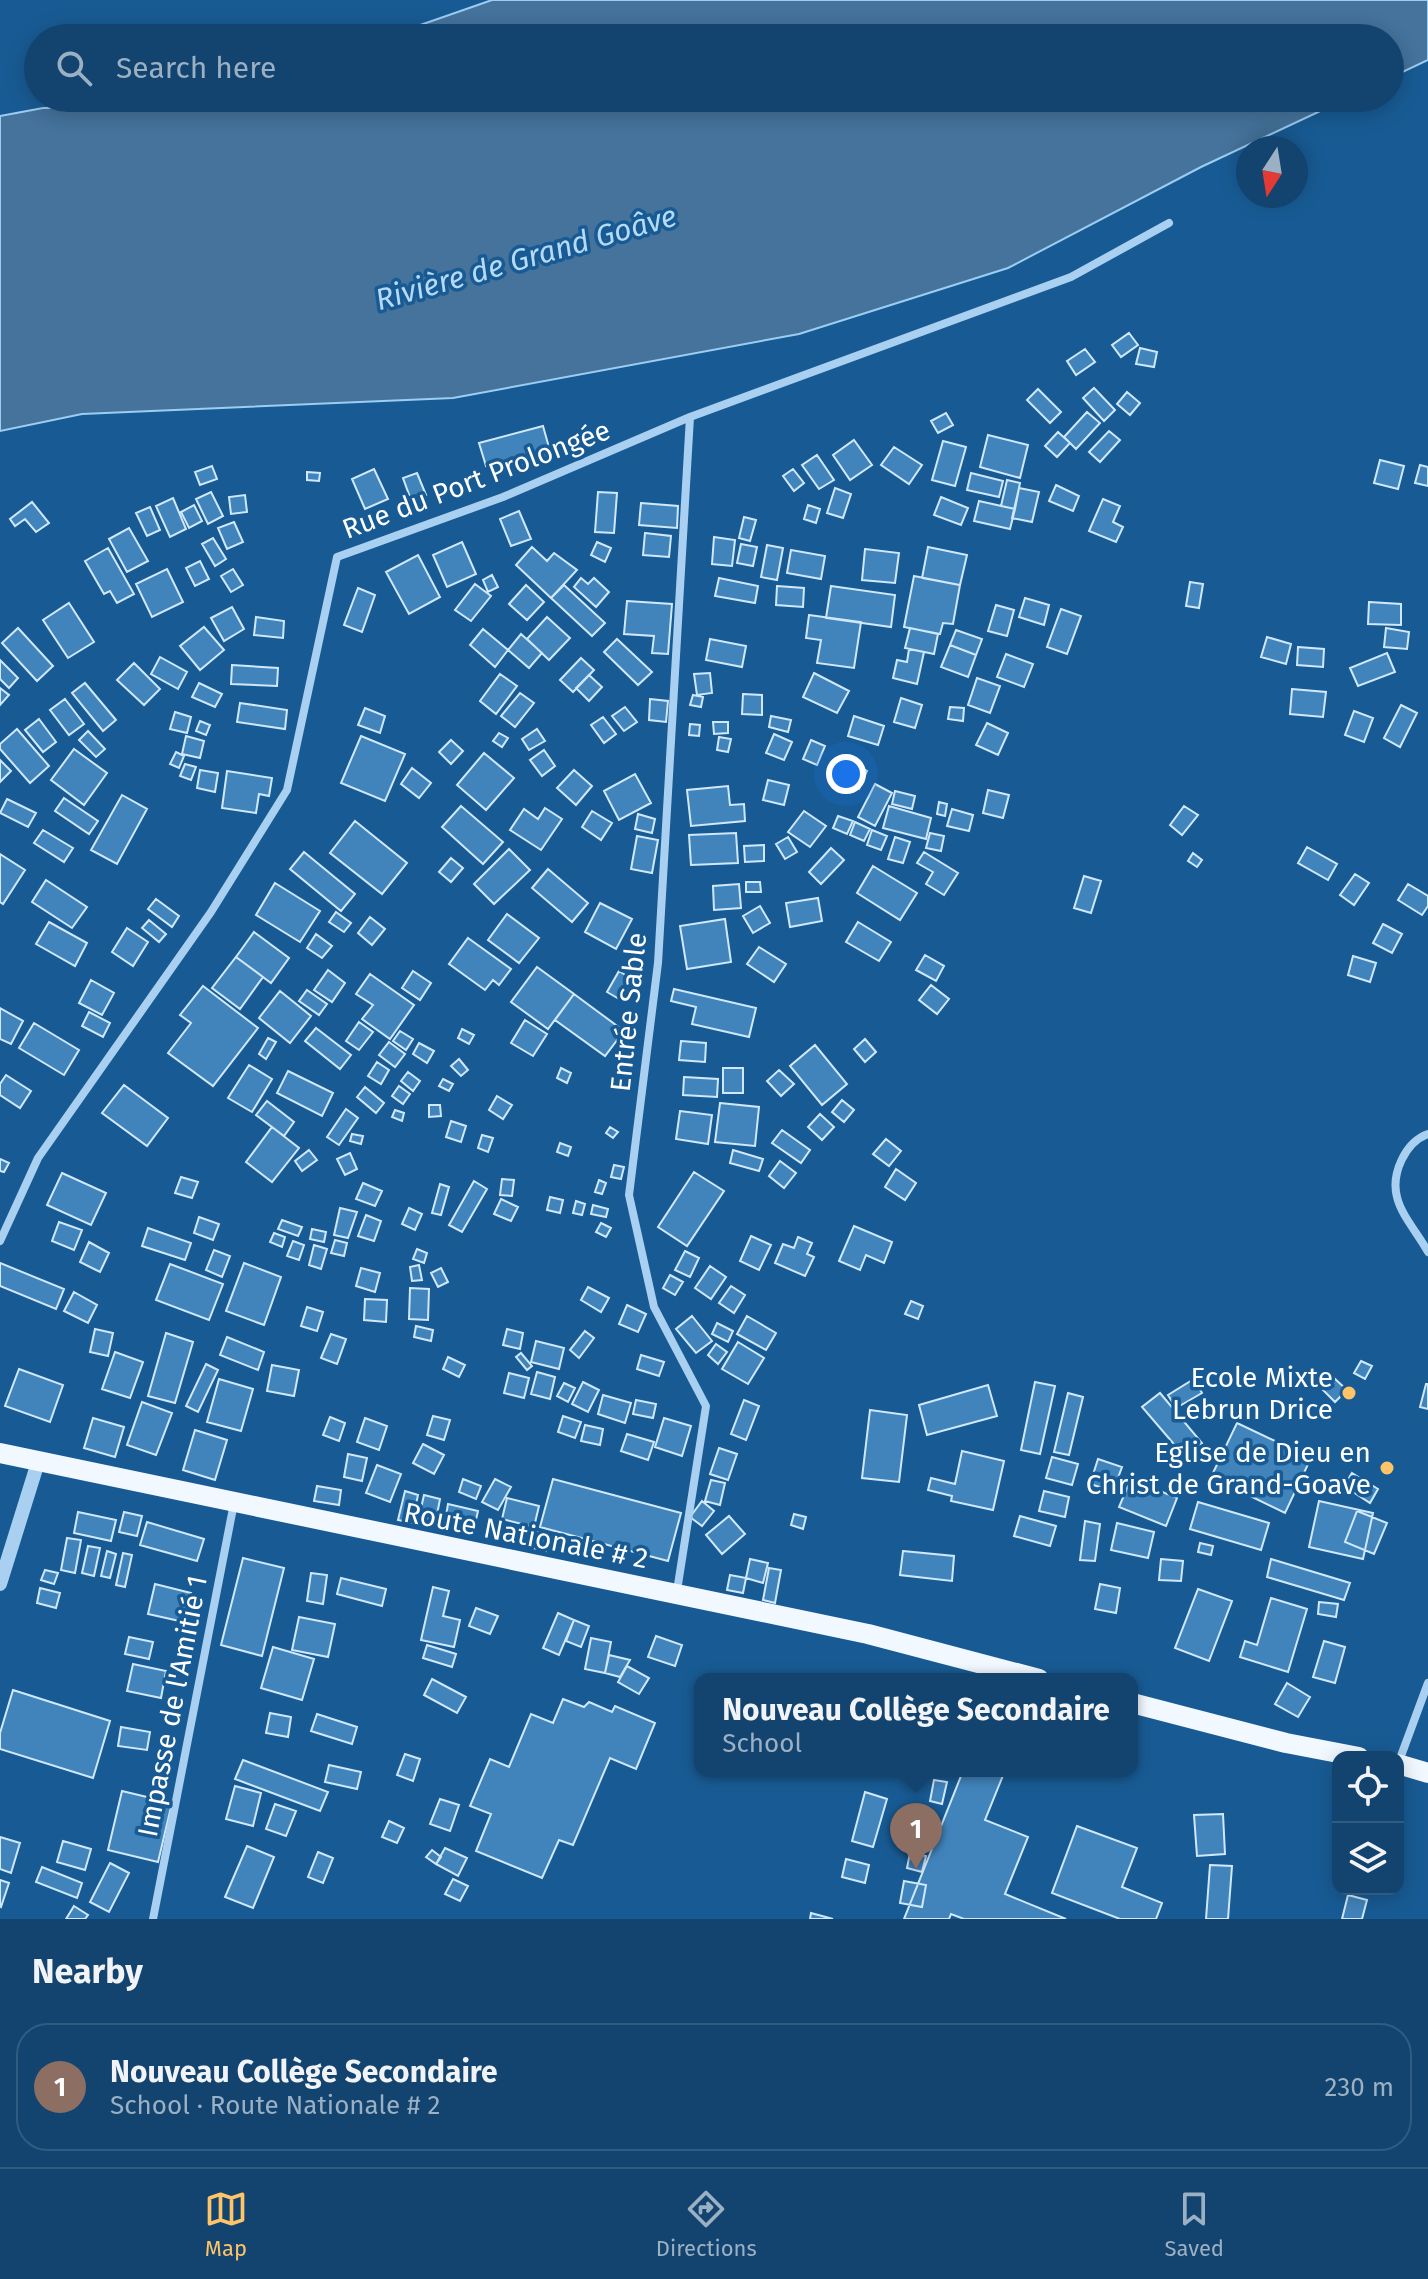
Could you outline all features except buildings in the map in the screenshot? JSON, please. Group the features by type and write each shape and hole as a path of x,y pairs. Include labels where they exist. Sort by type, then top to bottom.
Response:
{"main road":[{"name":"Route Nationale # 2","path":"0,1453 868,1634 1016,1673"},
{"path":"1138,1705 1332,1752"},
{"path":"1404,1766 1428,1773"}],"street":[{"name":"Rue du Port Prolongée","path":"0,1241 38,1158 211,912 287,790 337,557 503,497 690,417 1071,277 1169,223"},
{"name":"Entrée Sable","path":"677,1594 706,1406 654,1307 629,1195 658,963 690,417"},
{"path":"1428,1134 1408,1149 1396,1181 1397,1198 1428,1252"},
{"path":"0,1584 39,1459"},
{"name":"Impasse de l'Amitié 1","path":"153,1919 235,1502"},
{"path":"1403,1751 1428,1683"}],"water":[{"path":"492,0 1428,0 1428,60 1404,71 1404,24 423,24"},
{"name":"Rivière de Grand Goâve","path":"24,112 1318,112 1267,136 1236,136 1236,151 1008,268 799,334 453,398 82,414 0,431 0,116"}],"place":[{"name":"Ecole Mixte Lebrun Drice","path":"1349,1393"},
{"name":"Eglise de Dieu en Christ de Grand-Goave","path":"1387,1468"},
{"name":"Nouveau Collège Secondaire","path":"916,1869"}]}
